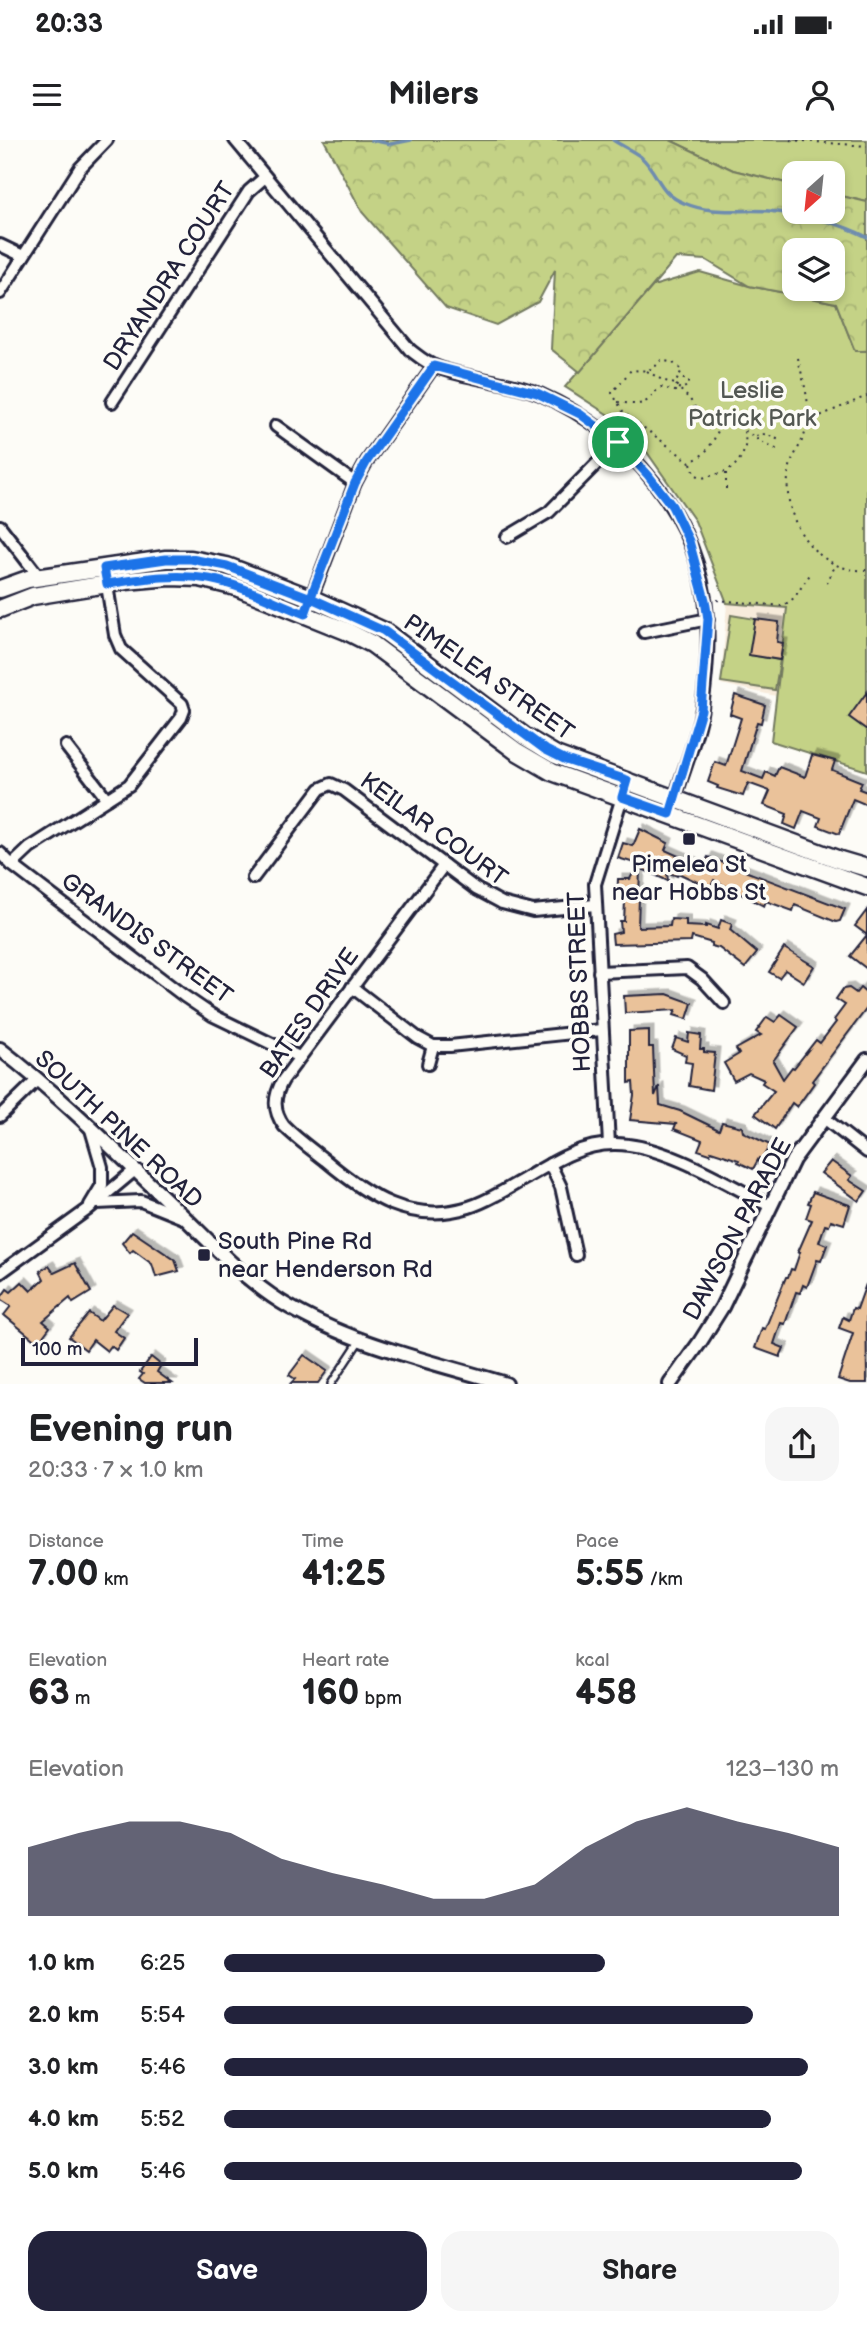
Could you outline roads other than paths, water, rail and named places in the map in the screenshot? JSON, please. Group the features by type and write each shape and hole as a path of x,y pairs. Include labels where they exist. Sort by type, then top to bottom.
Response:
{"main road":[{"name":"PIMELEA STREET","path":"0,609 33,596 166,559 191,559 227,566 311,598 384,631 546,750 566,760 867,868"},
{"name":"PIMELEA STREET","path":"0,589 40,578 105,576 207,579 236,587 359,637 388,654 537,764 568,778 867,887"}],"street":[{"path":"235,140 410,350 434,366 537,393 580,414 618,442 672,506 689,541 708,619 701,710 670,814"},
{"path":"0,293 80,168 101,142"},
{"name":"DRYANDRA COURT","path":"112,402 249,191 265,177"},
{"path":"0,245 23,256"},
{"path":"305,614 355,483 367,461 434,366"},
{"path":"276,426 355,483"},
{"path":"507,537 549,512 618,442"},
{"path":"0,526 40,578"},
{"path":"12,865 30,848 130,785 181,718 184,710 182,704 121,649 115,635 105,576"},
{"path":"644,632 708,619"},
{"path":"66,746 107,799"},
{"name":"HOBBS STREET","path":"608,1144 595,905 597,876 627,780"},
{"name":"KEILAR COURT","path":"253,878 317,792 328,784 344,790 483,893 514,908 540,911 595,905"},
{"name":"GRANDIS STREET","path":"0,853 12,865 184,996 212,1015 299,1057"},
{"name":"BATES DRIVE","path":"444,865 299,1057 276,1095 276,1109 281,1123 353,1183 397,1207 425,1212 459,1210 489,1199 582,1149 608,1144 653,1149 770,1206"},
{"path":"599,972 687,968 702,979 724,1003"},
{"path":"352,987 418,1038 433,1046 601,1030"},
{"path":"428,1064 433,1046"},
{"name":"SOUTH PINE ROAD","path":"0,1049 90,1126 232,1265 257,1285 317,1322 360,1340 506,1383"},
{"name":"DAWSON PARADE","path":"670,1384 713,1321 734,1284 793,1160 867,1060"},
{"path":"0,1116 38,1079"},
{"path":"824,1118 867,1152"},
{"path":"87,1210 102,1185 102,1167 90,1126"},
{"path":"550,1164 561,1186 576,1255"},
{"path":"0,1273 97,1203 135,1170"},
{"path":"97,1203 141,1201 187,1220"}],"lane":[{"path":"331,1384 360,1340"}],"waterway":[{"path":"371,140 391,144 411,140"},
{"path":"613,140 641,157 675,199 694,207 794,214 832,223 867,237"}],"place":[{"name":"Pimelea St near Hobbs St","path":"689,839"},
{"name":"South Pine Rd near Henderson Rd","path":"204,1255"}],"park label":[{"name":"Leslie Patrick Park","path":"752,404"}]}
